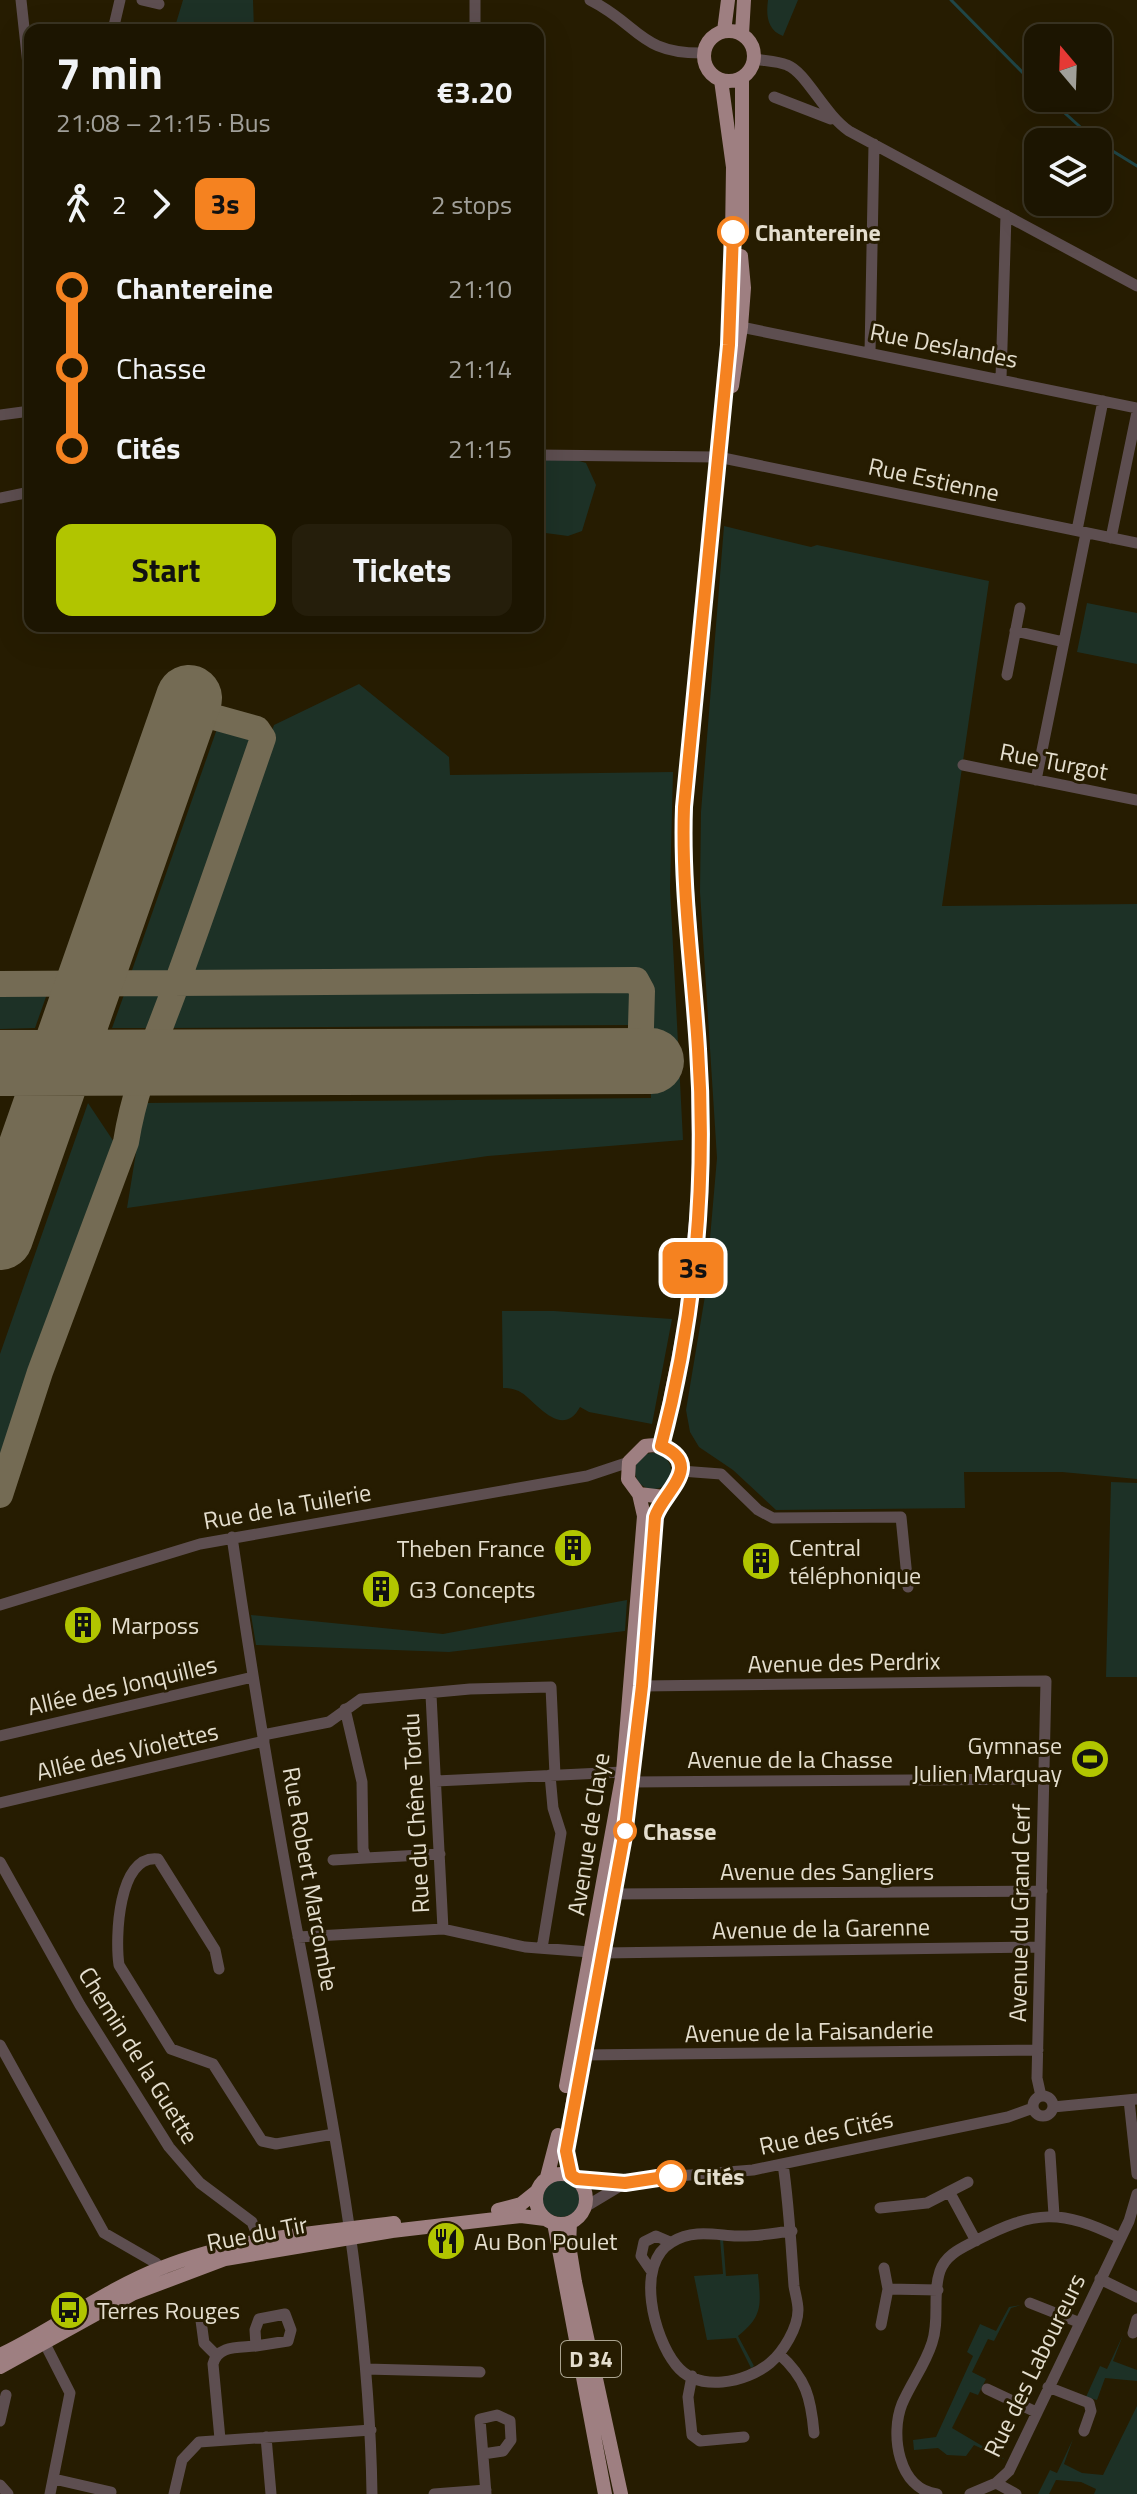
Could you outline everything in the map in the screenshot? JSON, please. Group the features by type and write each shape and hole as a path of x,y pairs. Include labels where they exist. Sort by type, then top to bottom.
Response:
{"main road":[{"path":"724,31 728,0"},
{"path":"661,1446 686,1320 699,1192 698,1052 683,832 708,561 720,458 741,327 742,78 754,59 753,48 742,34 744,0"},
{"path":"720,458 732,270 733,167 721,80 706,67 704,53 715,35 724,31 742,34"},
{"path":"721,80 742,78"},
{"path":"732,270 737,290 735,321 741,327"},
{"path":"629,1462 638,1450 661,1446 677,1458 681,1471"},
{"name":"Avenue de Claye","path":"574,2177 566,2151 596,1952 613,1894 627,1777 644,1516 629,1462"},
{"name":"Avenue de Claye","path":"547,2177 554,2160 596,1952 642,1686 655,1517 664,1497 676,1486 681,1471"},
{"path":"635,1490 646,1497 664,1497"},
{"path":"547,2177 574,2177 586,2197 585,2207 570,2223 549,2221 539,2211 536,2192 547,2177"},
{"name":"Rue du Tir","path":"0,2367 43,2339 162,2274 219,2249 352,2233 511,2208 536,2192"},
{"name":"Rue du Tir","path":"352,2233 500,2218 549,2221"},
{"name":"D 34","path":"549,2221 605,2494"},
{"name":"D 34","path":"570,2223 569,2245 575,2282 621,2494"},
{"name":"Rue du Tir","path":"0,2355 43,2339"}],"street":[{"path":"21,0 24,28"},
{"path":"114,24 120,0"},
{"path":"142,0 159,4"},
{"path":"475,0 475,24"},
{"path":"590,0 649,43 669,52 704,53"},
{"path":"754,59 788,65 799,73 831,119"},
{"path":"774,97 831,119 1137,286"},
{"path":"870,353 874,144"},
{"path":"1001,379 1006,215"},
{"name":"Rue Deslandes","path":"741,327 1001,379 1137,410"},
{"path":"1036,780 1064,642 1103,401"},
{"path":"1111,538 1137,410"},
{"path":"0,415 24,412"},
{"name":"Rue Estienne","path":"544,455 720,458 1137,543"},
{"path":"0,498 24,493"},
{"path":"1007,675 1020,608"},
{"path":"1015,631 1064,642"},
{"name":"Rue Turgot","path":"963,765 1137,800"},
{"name":"Rue de la Tuilerie","path":"0,1605 185,1547 587,1476 629,1462"},
{"path":"681,1471 712,1470 725,1476 758,1510 773,1518 901,1517 908,1587"},
{"name":"Rue de la Tuilerie","path":"587,1476 613,1477 635,1490"},
{"name":"Rue Robert Marcombe","path":"232,1537 263,1738 352,2233 371,2430 372,2494"},
{"name":"Allée des Jonquilles","path":"0,1736 253,1677"},
{"name":"Avenue des Perdrix","path":"642,1686 1046,1681"},
{"name":"Avenue du Grand Cerf","path":"1041,2096 1037,2078 1046,1681"},
{"name":"Allée des Violettes","path":"0,1803 329,1722 361,1699 431,1695 446,1690 551,1687 553,1775"},
{"name":"Rue du Chêne Tordu","path":"431,1695 443,1929"},
{"path":"345,1709 362,1782 361,1823 366,1858"},
{"path":"542,1948 561,1833 553,1808 553,1775"},
{"name":"Avenue de la Chasse","path":"436,1781 553,1775 1044,1779"},
{"path":"333,1860 440,1854"},
{"path":"219,1969 215,1950 158,1859 151,1858 133,1868 127,1879 117,1951 119,1965 171,2049 213,2064 262,2141 276,2144 334,2134"},
{"name":"Chemin de la Guette","path":"0,1862 80,2005 169,2147 200,2183 252,2222 262,2245"},
{"name":"Avenue des Sangliers","path":"613,1894 1042,1891"},
{"name":"Avenue de la Garenne","path":"298,1937 443,1929 542,1948 596,1952 1040,1947"},
{"path":"0,2045 104,2233 156,2263 162,2274"},
{"name":"Avenue de la Faisanderie","path":"581,2055 1038,2050"},
{"path":"1041,2096 1049,2098 1053,2107 1051,2113 1042,2116 1033,2108 1034,2101 1041,2096"},
{"path":"1053,2107 1133,2100 1137,2174"},
{"name":"Rue des Cités","path":"574,2177 625,2183 783,2164 1008,2117 1033,2108"},
{"path":"1050,2154 1054,2215"},
{"path":"783,2164 792,2231 798,2310 779,2354 762,2369 735,2381 716,2382 692,2376 677,2367 664,2345 651,2290 652,2272 670,2242 695,2233 739,2236 792,2231"},
{"path":"880,2208 927,2203 968,2182"},
{"path":"1038,2183 1054,2182"},
{"name":"Rue des Cités","path":"585,2207 625,2183"},
{"path":"950,2193 976,2241"},
{"name":"Rue des Laboureurs","path":"970,2494 996,2483 1009,2471 1120,2238 1137,2194"},
{"path":"937,2494 923,2491 904,2470 898,2426 901,2405 936,2332 938,2290 946,2260 976,2241 1022,2219 1054,2215 1079,2219 1120,2238"},
{"path":"652,2272 641,2256 644,2242 656,2236 670,2242"},
{"path":"881,2325 888,2289 884,2268"},
{"path":"1100,2279 1137,2297"},
{"path":"888,2289 938,2290"},
{"path":"1030,2303 1078,2322"},
{"path":"200,2313 204,2343 216,2355 220,2439"},
{"path":"1133,2333 1137,2319"},
{"path":"43,2339 70,2393 50,2494"},
{"path":"216,2355 224,2349 256,2346"},
{"path":"779,2354 795,2369 808,2390 814,2433"},
{"path":"366,2369 480,2372"},
{"path":"692,2376 688,2408 692,2435 700,2441 744,2437"},
{"path":"1048,2387 1089,2403 1091,2411 1084,2431"},
{"path":"987,2389 1036,2412"},
{"path":"0,2421 6,2395"},
{"path":"174,2494 185,2453 199,2442 371,2430"},
{"path":"266,2437 271,2494"},
{"path":"434,2494 486,2492 483,2454"},
{"path":"54,2479 111,2492"},
{"path":"996,2483 1016,2494"},
{"path":"0,2485 8,2494"}],"green space":[{"path":"183,0 253,0 254,24 176,24"},
{"path":"768,0 798,0 783,36 774,30 769,21"},
{"path":"544,455 559,455 586,463 596,485 582,531 568,536 544,533"},
{"path":"724,526 811,547 817,545 989,581 942,906 1137,904 1137,1479 1062,1472 964,1472 965,1508 776,1510 733,1470 699,1447 690,1432 686,1410 705,1296 717,1158 700,892 701,812"},
{"path":"1087,603 1137,613 1137,664 1077,652"},
{"path":"359,684 449,757 450,775 673,772 670,888 683,1140 488,1156 127,1208 144,1103 651,1098 650,987 648,979 631,971 186,978 274,725"},
{"path":"218,726 254,737 173,975 130,976"},
{"path":"631,988 633,1025 168,1028 182,992"},
{"path":"125,992 167,992 152,1028 112,1028"},
{"path":"0,994 47,994 35,1028 0,1029"},
{"path":"88,1103 114,1142 0,1469 0,1354"},
{"path":"502,1311 554,1311 672,1319 652,1424 589,1412 580,1407 573,1416 565,1420 557,1419 520,1392 503,1388"},
{"path":"653,1453 665,1459 671,1471 665,1483 653,1489 641,1483 635,1471 641,1459"},
{"path":"1111,1482 1137,1483 1137,1677 1106,1677"},
{"path":"627,1600 625,1631 449,1652 256,1645 251,1615 443,1634"},
{"path":"561,2179 574,2185 580,2198 574,2211 561,2217 548,2211 542,2198 548,2185"},
{"path":"720,2239 723,2239 726,2276 758,2274 760,2294 756,2316 738,2336 754,2366 751,2368 736,2338 707,2340 694,2276 723,2274"},
{"path":"1021,2305 1011,2308 994,2341 988,2339 972,2372 986,2379 978,2395 970,2392 952,2428 1006,2460 974,2445 966,2456 947,2455 938,2448 914,2450 913,2440 936,2437 973,2356 967,2352 980,2324 996,2331 1009,2307"},
{"path":"1123,2335 1113,2361 1137,2370 1137,2381 1105,2378 1097,2400 1086,2397 1100,2366 1107,2369"},
{"path":"1137,2406 1137,2494 1094,2494 1096,2489 1081,2482 1056,2480 1049,2494 1038,2494 1050,2470 1057,2473 1073,2439 1064,2464 1082,2473 1103,2475"}],"waterway":[{"path":"951,0 1024,74"},
{"path":"1064,112 1081,128"},
{"path":"1112,151 1137,166"}],"taxiway":[{"path":"0,1495 40,1372 126,1142 148,1060 263,738 257,729 185,709"},
{"path":"0,984 636,980 642,991 640,1062"}],"runway":[{"path":"0,1237 189,698"},
{"path":"0,1063 651,1061"}],"bus line":[{"name":"3s","path":"671,2176 625,2183 577,2179 571,2175 566,2151 576,2081 622,1852 632,1782 655,1517 664,1497 680,1479 681,1471 673,1452 661,1446 686,1320 699,1192 698,1052 684,876 684,807 729,345 733,232"}],"place":[{"name":"Chantereine","path":"733,232"},
{"name":"Theben France","path":"573,1548"},
{"name":"Central téléphonique","path":"761,1561"},
{"name":"G3 Concepts","path":"381,1589"},
{"name":"Marposs","path":"83,1625"},
{"name":"Gymnase Julien Marquay","path":"1090,1759"},
{"name":"Chasse","path":"625,1831"},
{"name":"Cités","path":"671,2176"},
{"name":"Au Bon Poulet","path":"446,2241"},
{"name":"Terres Rouges","path":"69,2310"}]}
